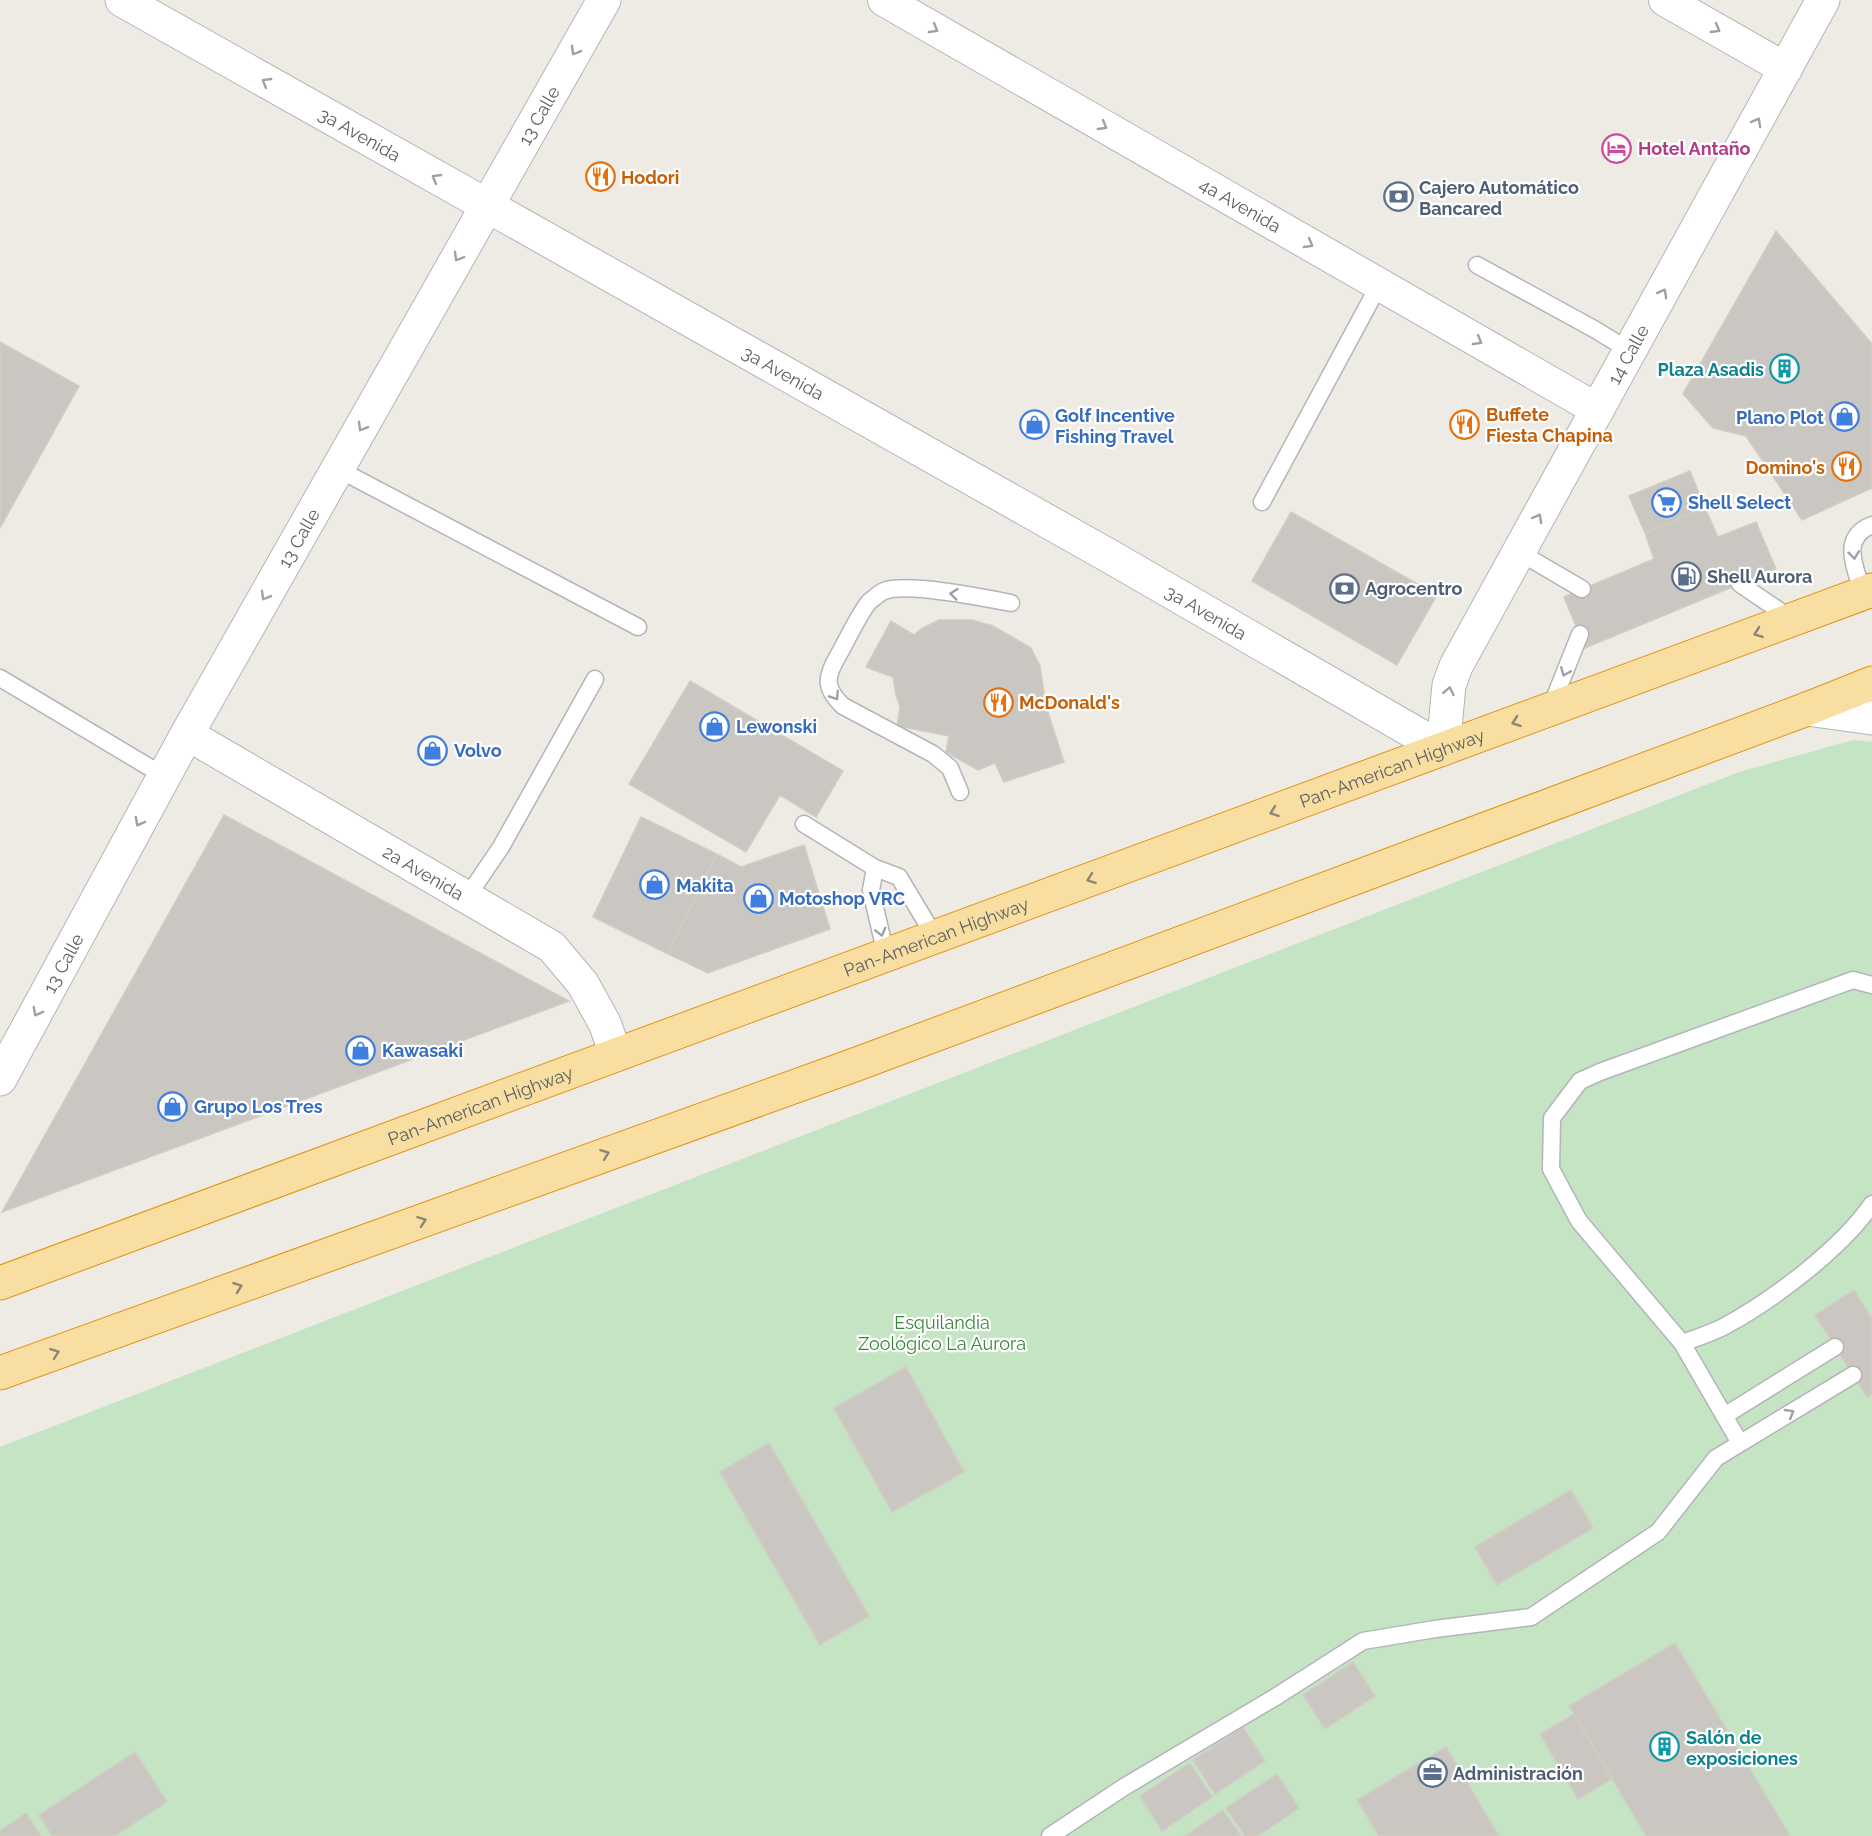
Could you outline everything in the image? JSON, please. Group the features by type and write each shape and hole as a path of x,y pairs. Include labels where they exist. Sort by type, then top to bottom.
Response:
{"highway":[{"name":"Pan-American Highway","path":"3,1279 1868,592"},
{"path":"0,1373 857,1064 1872,683"}],"street":[{"name":"3a Avenida","path":"122,0 1111,557 1443,749"},
{"name":"13 Calle","path":"0,1079 187,734 604,0"},
{"name":"4a Avenida","path":"884,0 1598,410"},
{"path":"1665,0 1786,69"},
{"name":"14 Calle","path":"1443,749 1446,704 1453,675 1823,0"},
{"path":"1807,709 1872,718"},
{"name":"2a Avenida","path":"187,734 552,947 583,984 605,1024 616,1055"}],"lane":[{"path":"1478,265 1630,351"},
{"path":"1262,502 1379,285"},
{"path":"338,469 638,627"},
{"path":"1868,592 1852,553 1854,539 1860,530 1872,525"},
{"path":"1519,552 1582,590"},
{"path":"1740,584 1793,620"},
{"path":"960,792 950,768 933,754 843,706 832,696 828,680 836,659 868,603 883,592 898,589 962,594 1011,603"},
{"path":"1550,710 1580,634"},
{"path":"467,897 501,847 595,679"},
{"path":"1,682 164,776"},
{"path":"804,824 875,868 899,878 935,937"},
{"path":"875,868 871,890 886,955"},
{"path":"1740,1443 1682,1343 1579,1221 1551,1169 1552,1118 1580,1081 1600,1072 1853,980 1872,985"},
{"path":"1682,1343 1724,1327 1791,1282 1846,1235 1872,1204"},
{"path":"1724,1416 1835,1347"},
{"path":"1050,1836 1124,1787 1277,1696 1363,1641 1434,1629 1531,1617 1658,1532 1716,1458 1853,1375"}],"green space":[{"name":"Esquilandia Zoológico La Aurora","path":"1853,740 1872,742 1872,1836 0,1836 0,1447 1739,772"}],"building":[{"name":"Plaza Asadis","path":"1776,231 1872,344 1872,488 1802,520 1746,436 1713,428 1683,394"},
{"path":"0,342 79,386 0,528"},
{"name":"Shell Select","path":"1690,471 1705,508 1645,533 1629,496"},
{"name":"Shell Aurora","path":"1705,508 1718,537 1756,522 1776,569 1585,648 1564,597 1654,559 1645,533"},
{"name":"Agrocentro","path":"1291,512 1437,595 1397,665 1252,581"},
{"path":"939,620 972,620 993,626 1031,648 1040,666 1046,706 1064,762 1004,782 995,763 978,770 946,752 949,736 897,726 900,707 893,677 866,667 891,621 914,635"},
{"name":"Lewonski","path":"690,681 843,771 816,817 780,795 746,852 629,784"},
{"name":"Grupo Los Tres","path":"224,815 569,1001 2,1212"},
{"name":"Makita","path":"641,817 717,854 668,954 593,917"},
{"name":"Motoshop VRC","path":"804,845 830,929 708,973 668,954 717,854 741,867"},
{"path":"1854,1290 1872,1319 1872,1394 1867,1397 1815,1315"},
{"path":"906,1367 964,1472 892,1512 834,1408"},
{"path":"769,1443 869,1616 820,1645 720,1472"},
{"path":"1571,1490 1593,1528 1497,1585 1475,1547"},
{"name":"Salón de exposiciones","path":"1675,1643 1790,1836 1646,1836 1569,1706"},
{"path":"1353,1662 1375,1696 1325,1729 1303,1695"},
{"path":"1574,1714 1612,1779 1578,1799 1540,1734"},
{"path":"1243,1727 1265,1761 1215,1794 1193,1760"},
{"name":"Administración","path":"1446,1747 1499,1836 1379,1836 1357,1800"},
{"path":"135,1752 167,1802 115,1836 52,1836 39,1815"},
{"path":"1190,1763 1212,1797 1162,1831 1140,1796"},
{"path":"1277,1774 1299,1808 1258,1836 1245,1836 1226,1808"},
{"path":"1223,1810 1241,1836 1185,1836"},
{"path":"26,1813 41,1836 0,1836 0,1831"}],"place":[{"name":"Hotel Antaño","path":"1617,148"},
{"name":"Hodori","path":"600,177"},
{"name":"Cajero Automático Bancared","path":"1398,197"},
{"name":"Plaza Asadis","path":"1785,369"},
{"name":"Plano Plot","path":"1845,417"},
{"name":"Buffete Fiesta Chapina","path":"1465,424"},
{"name":"Golf Incentive Fishing Travel","path":"1034,425"},
{"name":"Domino's","path":"1846,467"},
{"name":"Shell Select","path":"1667,502"},
{"name":"Shell Aurora","path":"1686,576"},
{"name":"Agrocentro","path":"1344,588"},
{"name":"McDonald's","path":"998,702"},
{"name":"Lewonski","path":"715,726"},
{"name":"Volvo","path":"433,750"},
{"name":"Makita","path":"655,885"},
{"name":"Motoshop VRC","path":"758,898"},
{"name":"Kawasaki","path":"361,1050"},
{"name":"Grupo Los Tres","path":"173,1106"},
{"name":"Salón de exposiciones","path":"1665,1747"},
{"name":"Administración","path":"1432,1773"}]}
